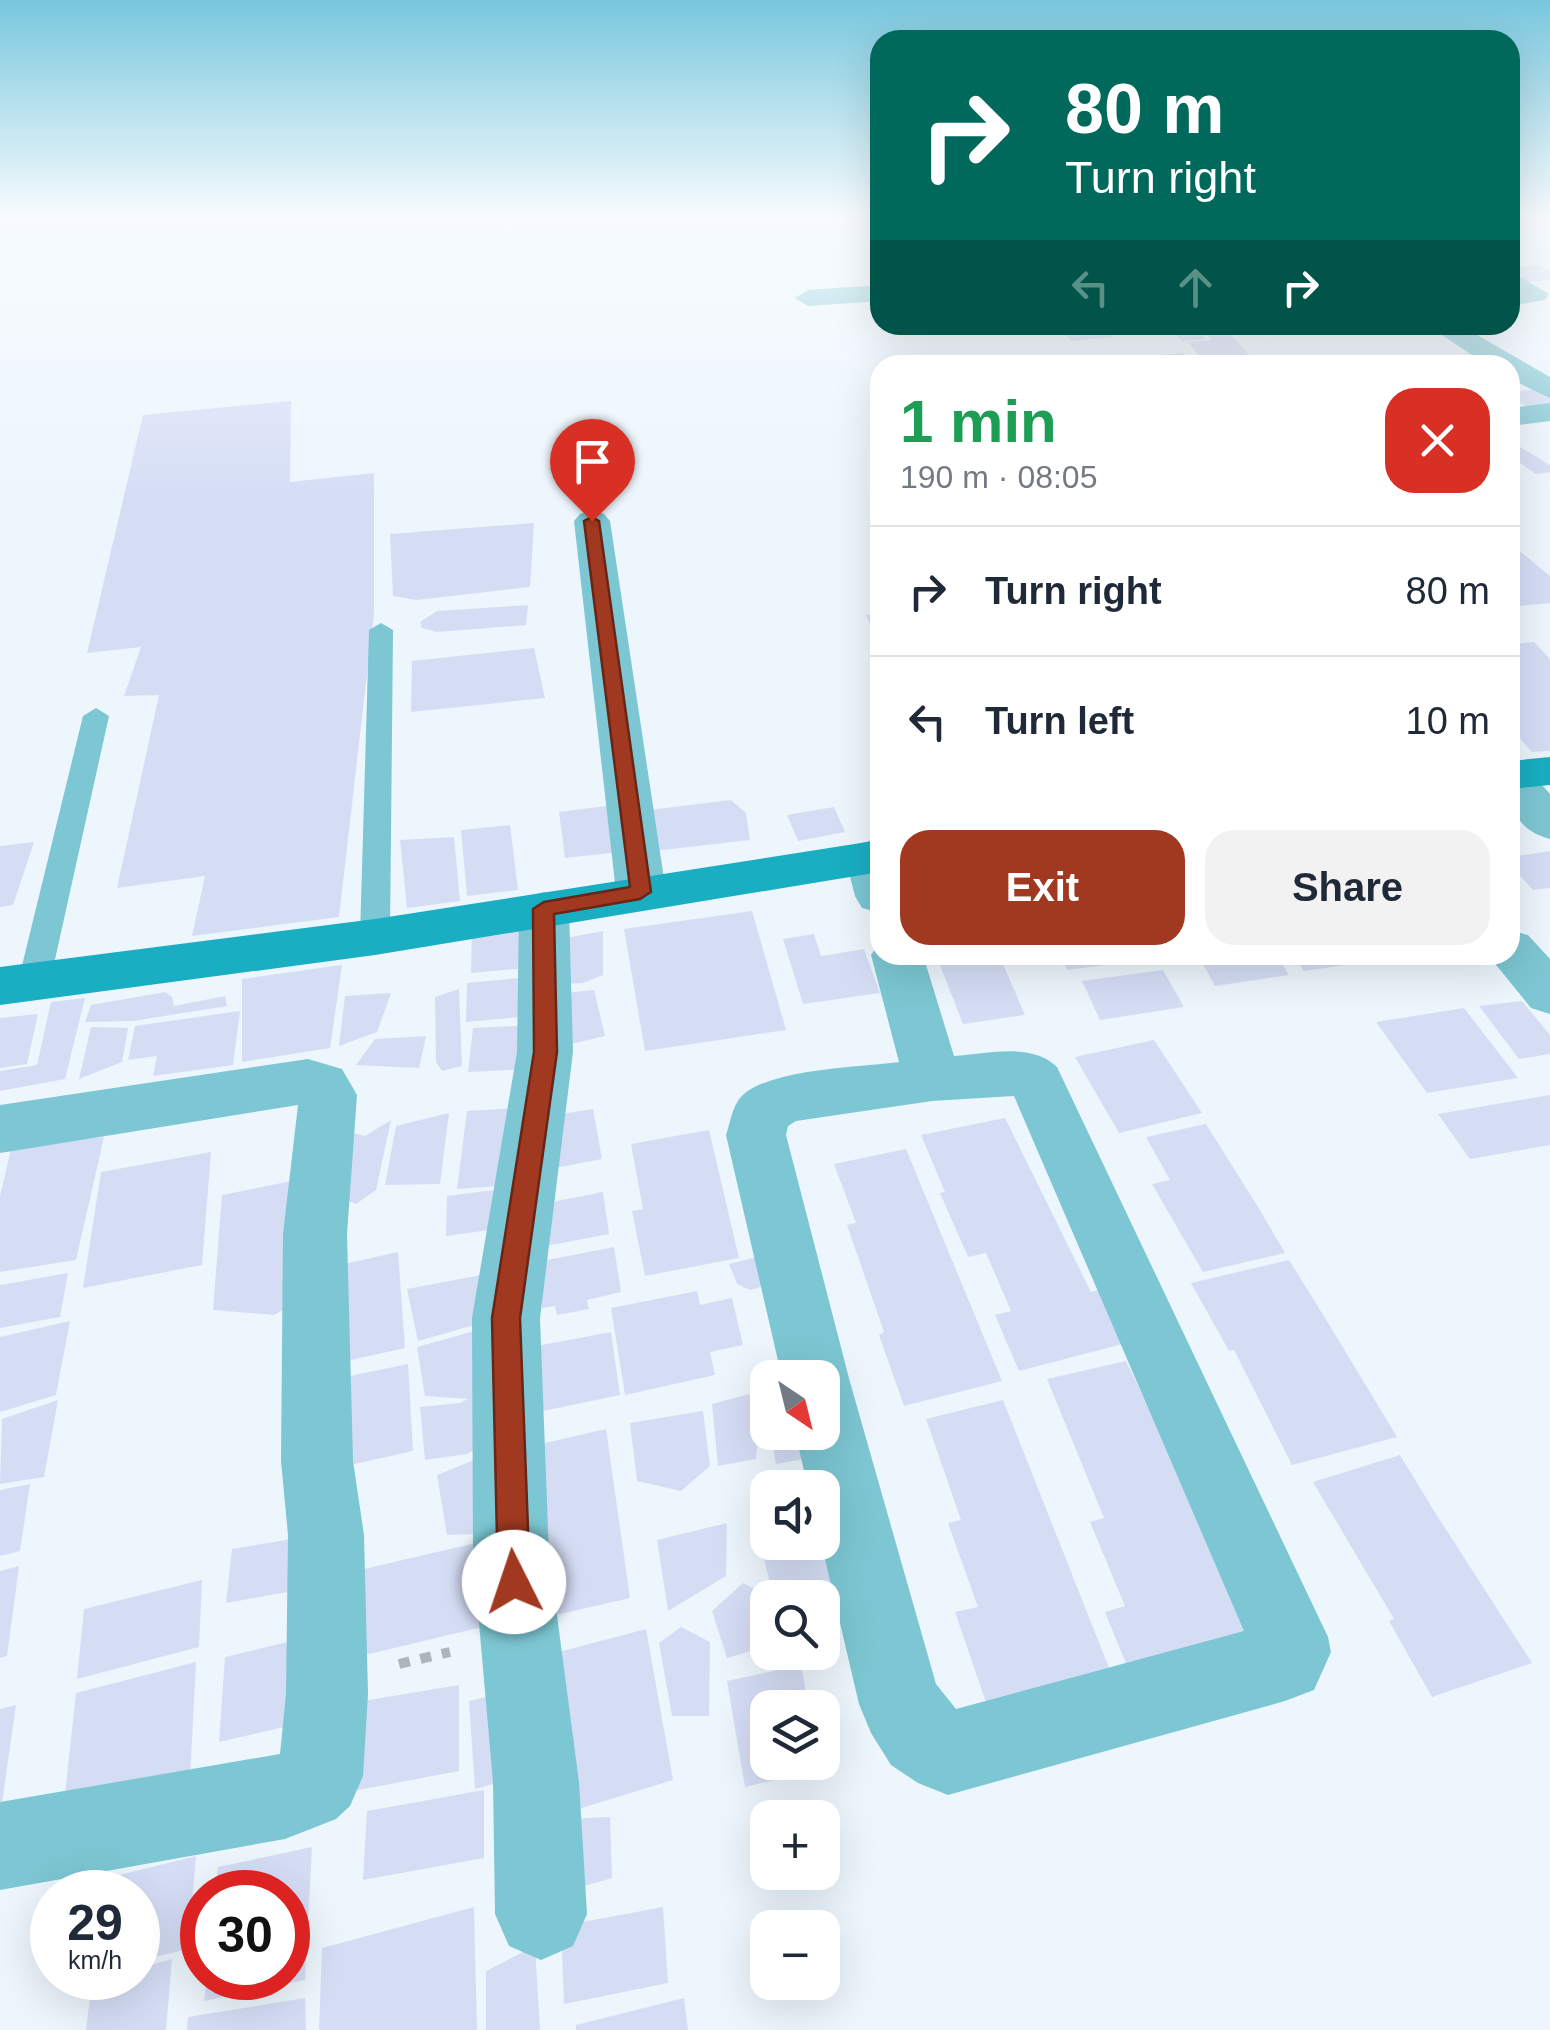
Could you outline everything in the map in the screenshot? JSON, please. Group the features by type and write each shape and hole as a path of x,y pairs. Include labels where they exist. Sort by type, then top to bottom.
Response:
{"street":[{"path":"1458,335 1491,355"},
{"path":"1520,372 1550,389"},
{"path":"1520,415 1550,412"},
{"path":"592,521 640,892"},
{"path":"1520,775 1550,771"},
{"path":"1520,788 1550,824"},
{"path":"17,984 376,937 640,892 870,871"},
{"path":"540,1914 536,1782 511,1555 506,1318 540,1083 544,909"},
{"path":"1520,960 1549,993"},
{"path":"900,965 925,1055"},
{"path":"813,1360 756,1135 757,1122 771,1106 783,1100 925,1055 1027,1073 1037,1083 1292,1648 1291,1656 1285,1662 948,1753 920,1735 900,1704 835,1450"},
{"path":"0,1128 308,1082 316,1082 326,1090 315,1234 317,1461 326,1535 327,1680 320,1776 306,1789 0,1846"}],"lane":[{"path":"376,937 380,630"},
{"path":"17,984 96,716"}],"path":[{"path":"327,1680 520,1636"}],"building":[{"path":"1066,335 1113,337 1072,341"},
{"path":"1176,335 1202,335 1206,339 1182,341"},
{"path":"1207,335 1231,335 1249,355 1198,355 1188,342 1212,340"},
{"path":"1544,388 1550,392 1550,407 1531,409 1520,402 1520,391"},
{"path":"291,401 290,482 374,473 374,613 339,917 192,936 205,876 117,888 159,695 124,696 141,647 87,653 143,415"},
{"path":"1520,447 1550,465 1550,472 1536,474 1520,463"},
{"path":"534,523 530,587 417,600 393,596 390,534"},
{"path":"1520,551 1550,576 1550,603 1520,606"},
{"path":"528,605 526,625 437,632 422,628 420,622 437,611"},
{"path":"1534,642 1550,659 1550,751 1532,752 1520,738 1520,643"},
{"path":"534,648 545,698 411,712 412,661"},
{"path":"731,800 746,813 750,840 654,851 649,810"},
{"path":"621,804 629,851 565,858 559,812"},
{"path":"834,807 845,832 798,841 787,815"},
{"path":"510,825 518,890 467,896 461,830"},
{"path":"454,837 460,901 407,908 400,840"},
{"path":"34,842 13,905 0,907 0,846"},
{"path":"1550,851 1550,888 1533,890 1520,876 1520,856"},
{"path":"752,911 786,1030 645,1051 624,929"},
{"path":"528,929 527,968 471,973 472,934"},
{"path":"603,931 603,975 583,983 564,984 555,940"},
{"path":"814,934 821,956 864,949 880,993 803,1004 783,939"},
{"path":"342,965 330,1048 242,1062 242,979"},
{"path":"940,965 1003,965 1025,1015 963,1024"},
{"path":"1065,965 1105,965 1067,970"},
{"path":"1203,965 1282,965 1289,975 1215,986"},
{"path":"1300,965 1346,965 1304,971"},
{"path":"1163,970 1184,1007 1100,1020 1082,981"},
{"path":"530,977 530,1016 466,1022 467,983"},
{"path":"459,989 462,1066 442,1071 436,1062 435,997"},
{"path":"594,990 605,1036 558,1047 556,994"},
{"path":"165,992 172,997 174,1006 225,996 227,1006 133,1021 85,1022 91,1005"},
{"path":"391,993 377,1032 339,1046 345,996"},
{"path":"85,998 65,1079 0,1091 0,1071 37,1065 51,1002"},
{"path":"1522,1001 1550,1035 1550,1054 1519,1059 1479,1006"},
{"path":"1464,1008 1518,1078 1427,1093 1376,1022"},
{"path":"240,1011 233,1065 153,1076 157,1056 128,1060 135,1026"},
{"path":"38,1014 27,1064 0,1068 0,1018"},
{"path":"535,1025 530,1069 468,1072 473,1028"},
{"path":"91,1027 128,1028 122,1062 79,1079"},
{"path":"426,1036 419,1068 356,1065 375,1039"},
{"path":"1154,1040 1202,1113 1119,1133 1075,1057"},
{"path":"1550,1095 1550,1145 1470,1159 1438,1114"},
{"path":"520,1108 515,1185 457,1189 467,1111"},
{"path":"593,1109 602,1159 555,1168 549,1116"},
{"path":"449,1113 440,1184 385,1185 396,1126"},
{"path":"1005,1118 1091,1292 1108,1287 1134,1341 1019,1371 995,1315 1011,1311 986,1253 968,1257 940,1193 945,1192 921,1135"},
{"path":"391,1120 376,1190 356,1204 337,1197 339,1129 365,1136"},
{"path":"1206,1124 1285,1253 1203,1272 1152,1184 1170,1180 1146,1137"},
{"path":"709,1130 739,1258 645,1276 632,1211 643,1209 631,1144"},
{"path":"104,1137 76,1260 0,1272 0,1196 12,1145"},
{"path":"906,1149 1002,1381 904,1406 879,1335 884,1332 847,1225 856,1223 834,1164"},
{"path":"211,1152 202,1265 83,1288 101,1172"},
{"path":"307,1178 303,1298 274,1315 213,1310 222,1195"},
{"path":"510,1188 511,1227 446,1236 447,1196"},
{"path":"603,1192 609,1234 541,1247 537,1205"},
{"path":"614,1247 621,1292 587,1300 589,1309 557,1315 555,1306 542,1308 537,1262"},
{"path":"398,1252 405,1348 342,1362 339,1265"},
{"path":"777,1252 782,1281 750,1290 737,1284 729,1264"},
{"path":"1289,1260 1397,1437 1292,1465 1234,1350 1229,1351 1191,1283"},
{"path":"513,1269 496,1319 418,1341 407,1289"},
{"path":"68,1273 60,1317 0,1328 0,1285"},
{"path":"697,1291 700,1305 732,1298 743,1345 710,1352 715,1375 625,1395 611,1308"},
{"path":"70,1321 56,1395 0,1412 0,1337"},
{"path":"492,1326 495,1438 467,1454 425,1460 420,1407 468,1399 425,1396 417,1347"},
{"path":"611,1332 620,1395 538,1412 531,1347"},
{"path":"1126,1361 1270,1659 1140,1698 1105,1612 1125,1606 1090,1522 1104,1518 1047,1379"},
{"path":"408,1364 413,1451 337,1468 335,1379"},
{"path":"749,1394 750,1450 757,1450 756,1459 718,1466 712,1404"},
{"path":"58,1400 44,1477 0,1484 2,1419"},
{"path":"1003,1400 1115,1683 992,1720 955,1612 978,1607 948,1523 961,1520 926,1419"},
{"path":"703,1411 710,1466 681,1491 637,1481 630,1423"},
{"path":"606,1429 630,1598 534,1620 519,1449"},
{"path":"499,1450 478,1534 447,1535 437,1475"},
{"path":"773,1450 819,1450 820,1456 776,1464"},
{"path":"1400,1455 1532,1663 1432,1697 1389,1621 1394,1619 1313,1482"},
{"path":"30,1484 20,1551 0,1556 0,1490"},
{"path":"727,1523 726,1576 668,1611 657,1540"},
{"path":"297,1538 293,1591 226,1603 232,1549"},
{"path":"497,1538 503,1622 365,1655 364,1569"},
{"path":"764,1560 831,1560 849,1597 840,1600 840,1580 769,1580"},
{"path":"19,1566 7,1656 0,1658 0,1571"},
{"path":"202,1580 199,1647 77,1679 84,1609"},
{"path":"743,1583 750,1587 750,1651 727,1658 712,1611"},
{"path":"681,1627 710,1642 709,1716 672,1716 659,1643"},
{"path":"646,1629 673,1780 572,1811 551,1654"},
{"path":"312,1636 310,1721 219,1742 225,1657"},
{"path":"196,1662 190,1778 63,1812 76,1693"},
{"path":"778,1670 802,1670 806,1690 750,1690 750,1780 775,1780 745,1787 727,1681"},
{"path":"459,1685 459,1771 353,1791 357,1702"},
{"path":"507,1692 514,1778 475,1789 469,1701"},
{"path":"16,1705 2,1803 0,1709"},
{"path":"484,1790 484,1858 363,1880 367,1811"},
{"path":"610,1817 612,1878 573,1889 547,1820"},
{"path":"312,1847 310,1885 310,1870 218,1870"},
{"path":"196,1856 195,1870 180,1870 180,1951 160,1956 160,1870 139,1870"},
{"path":"474,1907 477,2030 319,2030 322,1948"},
{"path":"663,1907 668,1983 564,2004 561,1926"},
{"path":"535,1946 540,2030 486,2030 486,1971"},
{"path":"172,1959 166,2030 86,2030 90,2000 160,2000 160,1962"},
{"path":"684,1998 688,2030 576,2030 576,2025"},
{"path":"305,2000 306,2030 187,2030 188,2017"}],"route":[{"path":"514,1582 506,1318 546,1052 544,909 640,892 592,521"}]}
